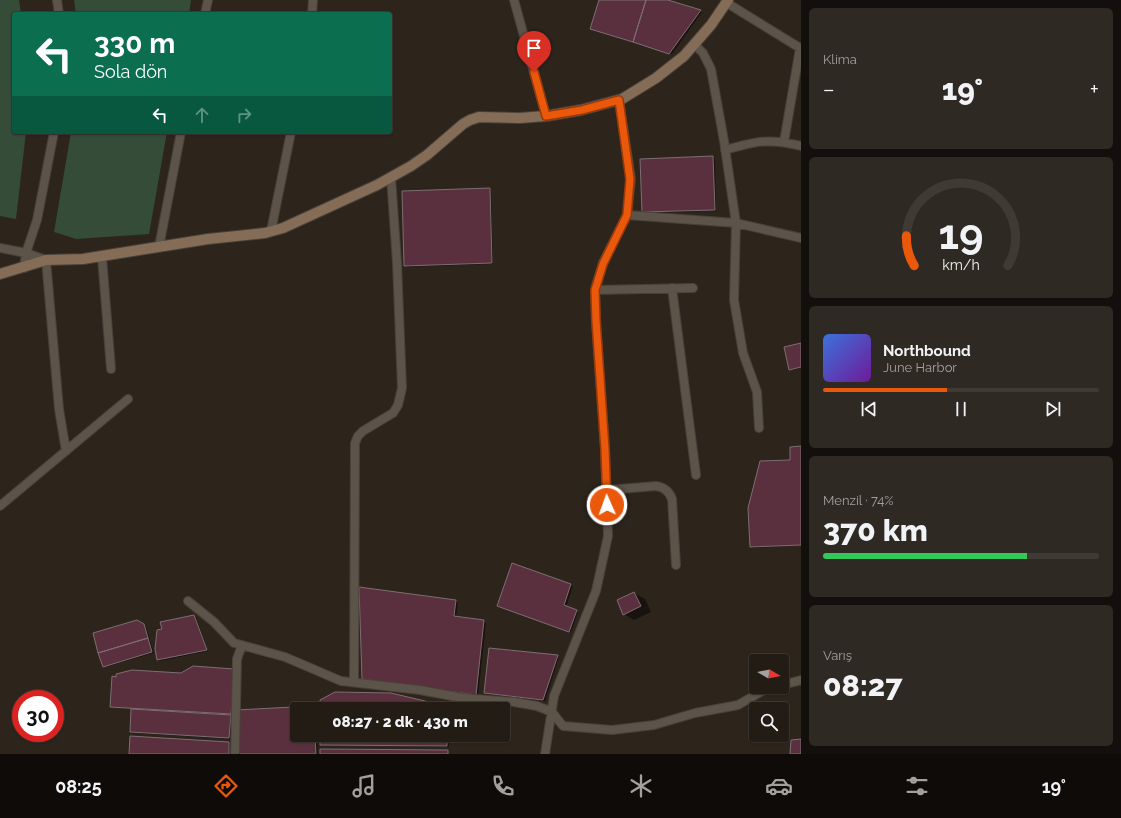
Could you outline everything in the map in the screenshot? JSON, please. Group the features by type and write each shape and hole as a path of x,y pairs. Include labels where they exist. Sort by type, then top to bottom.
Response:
{"street":[{"path":"57,0 59,12"},
{"path":"205,12 208,0"},
{"path":"312,12 313,0"},
{"path":"514,0 546,116"},
{"path":"0,274 24,268 46,260 102,257 283,228 308,218 391,178 427,155 463,124 470,120 480,117 520,118 546,116 582,110 619,100 656,78 684,56 711,25 728,1 800,48 784,142"},
{"path":"694,44 703,52 711,69 725,150 736,223 734,300 743,353 757,392 759,428"},
{"path":"545,754 554,696 596,591 608,536 605,449 595,290 603,264 627,215 630,179 619,100"},
{"path":"24,268 26,253 37,220 54,134"},
{"path":"159,247 181,134"},
{"path":"271,231 291,134"},
{"path":"725,150 758,141 784,142 801,146"},
{"path":"354,682 355,443 358,436 363,431 393,413 398,405 402,388 391,178"},
{"path":"627,215 736,223 801,238"},
{"path":"0,248 26,253 46,260"},
{"path":"102,257 111,369"},
{"path":"46,260 59,409 66,451"},
{"path":"672,288 696,475"},
{"path":"595,290 693,288"},
{"path":"0,506 128,399"},
{"path":"607,490 656,486 667,490 672,499 676,565"},
{"path":"188,601 214,622 234,643 285,657 341,681 420,690 464,698 514,702 537,706 552,712 563,726 612,730 654,726 695,713 738,706 758,694"},
{"path":"235,754 237,659 242,645"},
{"path":"789,683 801,680"}],"green space":[{"path":"0,0 19,0 21,12 12,12 12,134 26,134 16,219 0,216"},
{"path":"74,0 191,0 189,12 76,12"},
{"path":"71,134 167,134 149,234 76,239 54,232"}],"building":[{"path":"599,0 646,0 633,42 590,29"},
{"path":"646,0 668,0 701,10 669,54 633,42"},
{"path":"713,156 715,210 642,212 640,159"},
{"path":"490,188 492,263 404,266 402,191"},
{"path":"801,343 801,367 789,370 784,347"},
{"path":"801,446 801,545 750,547 748,508 760,461 790,460 790,447"},
{"path":"512,563 571,584 564,605 577,610 569,632 497,606"},
{"path":"359,587 456,600 454,616 484,620 476,695 362,679"},
{"path":"634,592 641,606 623,615 617,600"},
{"path":"194,615 207,650 157,660 155,649 157,630 162,629 160,622"},
{"path":"137,620 144,624 148,638 98,653 93,633"},
{"path":"148,638 152,652 103,667 98,653"},
{"path":"489,648 558,655 543,700 484,693"},
{"path":"193,666 234,669 231,714 110,707 112,676 116,677 116,674 132,670 181,673"},
{"path":"335,692 391,693 429,702 320,702 320,700"},
{"path":"290,707 290,742 315,742 316,754 235,754 236,710"},
{"path":"131,709 231,715 229,738 130,732"},
{"path":"130,736 229,742 229,754 129,754"},
{"path":"801,739 801,754 790,754 791,740"},
{"path":"320,742 447,742 447,746 320,745"},
{"path":"320,749 448,750 448,754 320,754"}],"route":[{"path":"534,72 546,116 582,110 619,100 630,179 627,215 603,264 595,290 607,505"}]}
